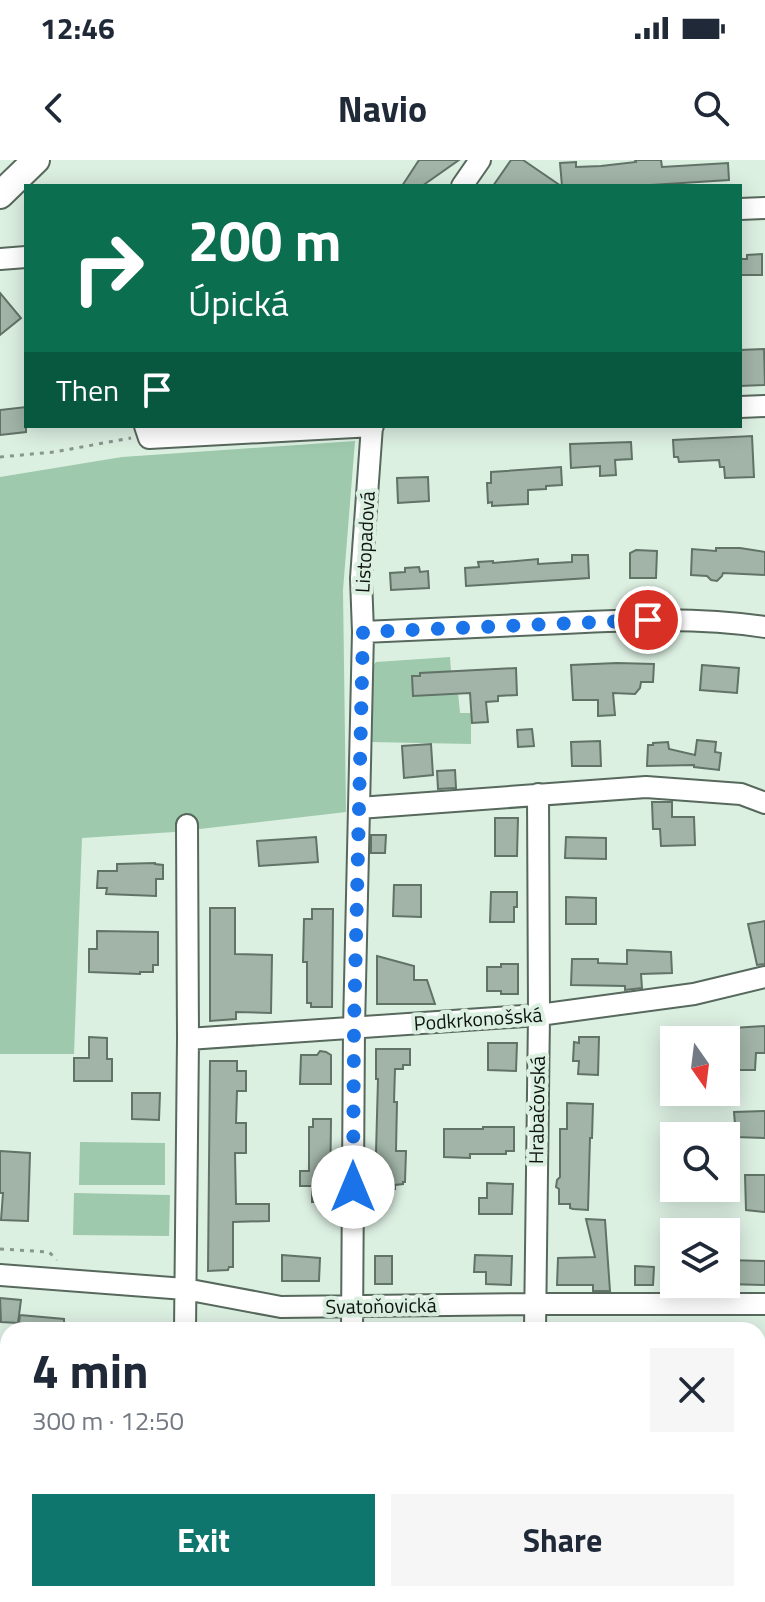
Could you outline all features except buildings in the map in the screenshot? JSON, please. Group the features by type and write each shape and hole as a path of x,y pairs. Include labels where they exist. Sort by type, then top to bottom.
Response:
{"street":[{"path":"0,195 36,160"},
{"path":"463,184 480,160"},
{"path":"742,209 765,208"},
{"path":"0,259 24,257"},
{"path":"742,407 765,406"},
{"path":"147,432 297,428"},
{"name":"Listopadová","path":"352,1322 354,1028 363,632 361,578 372,428"},
{"path":"363,632 679,620 765,627"},
{"path":"359,808 646,787 741,794 765,803"},
{"name":"Hrabačovská","path":"535,1322 538,794"},
{"path":"185,1322 187,825"},
{"name":"Podkrkonošská","path":"188,1039 539,1015 694,994 765,977"},
{"name":"Svatoňovická","path":"0,1275 185,1289 281,1307 765,1304"}],"path":[{"path":"0,457 54,452 147,432"}],"green space":[{"path":"355,441 343,590 346,812 174,832 82,838 74,1054 0,1054 0,477 122,457"},
{"path":"450,657 451,671 420,673 413,696 458,692 460,713 471,713 471,744 370,742 371,668 376,662"},
{"path":"80,1142 165,1143 165,1185 79,1185"},
{"path":"74,1193 170,1195 169,1236 73,1235"}],"route":[{"path":"353,1187 363,632 648,620"}]}
